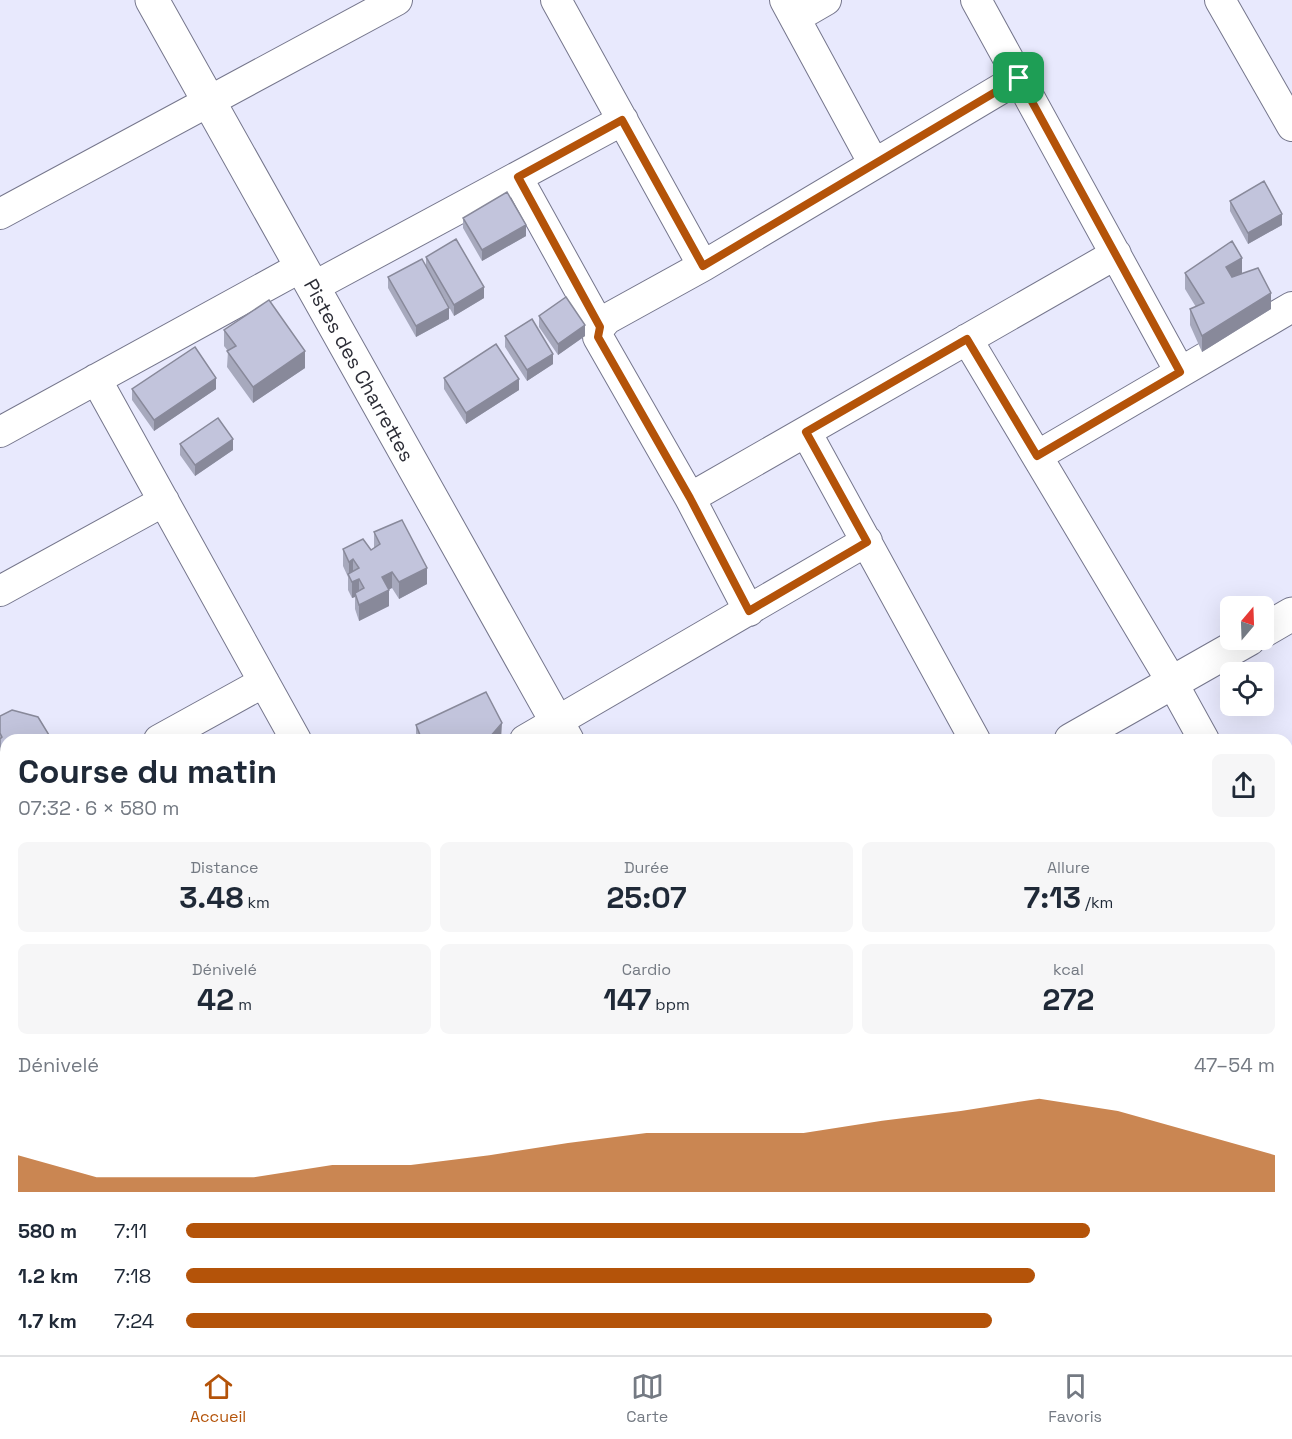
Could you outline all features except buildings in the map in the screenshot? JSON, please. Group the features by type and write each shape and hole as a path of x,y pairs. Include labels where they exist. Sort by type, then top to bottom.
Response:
{"main road":[{"name":"Pistes des Charrettes","path":"152,0 562,731"},
{"path":"1274,625 1292,615"},
{"path":"1081,734 1229,650"}],"street":[{"path":"1,212 397,0"},
{"path":"556,0 703,266"},
{"path":"826,0 790,9 874,164"},
{"path":"976,0 1180,372"},
{"path":"1220,0 1292,126"},
{"path":"749,611 690,498 598,337 600,327 607,320 703,266 1019,78"},
{"path":"0,432 96,379 518,177 622,120"},
{"path":"518,177 600,327"},
{"path":"690,498 1116,254"},
{"path":"1037,456 1292,307"},
{"path":"967,339 1201,734"},
{"path":"96,379 293,734"},
{"path":"806,432 972,734"},
{"path":"0,591 164,501"},
{"path":"562,731 749,611 867,542"},
{"path":"170,734 264,682"}],"route":[{"path":"1019,78 1180,372 1037,456 967,339 806,432 867,542 749,611 690,498 598,337 600,327 518,177 622,120 703,266 1019,78"}]}
